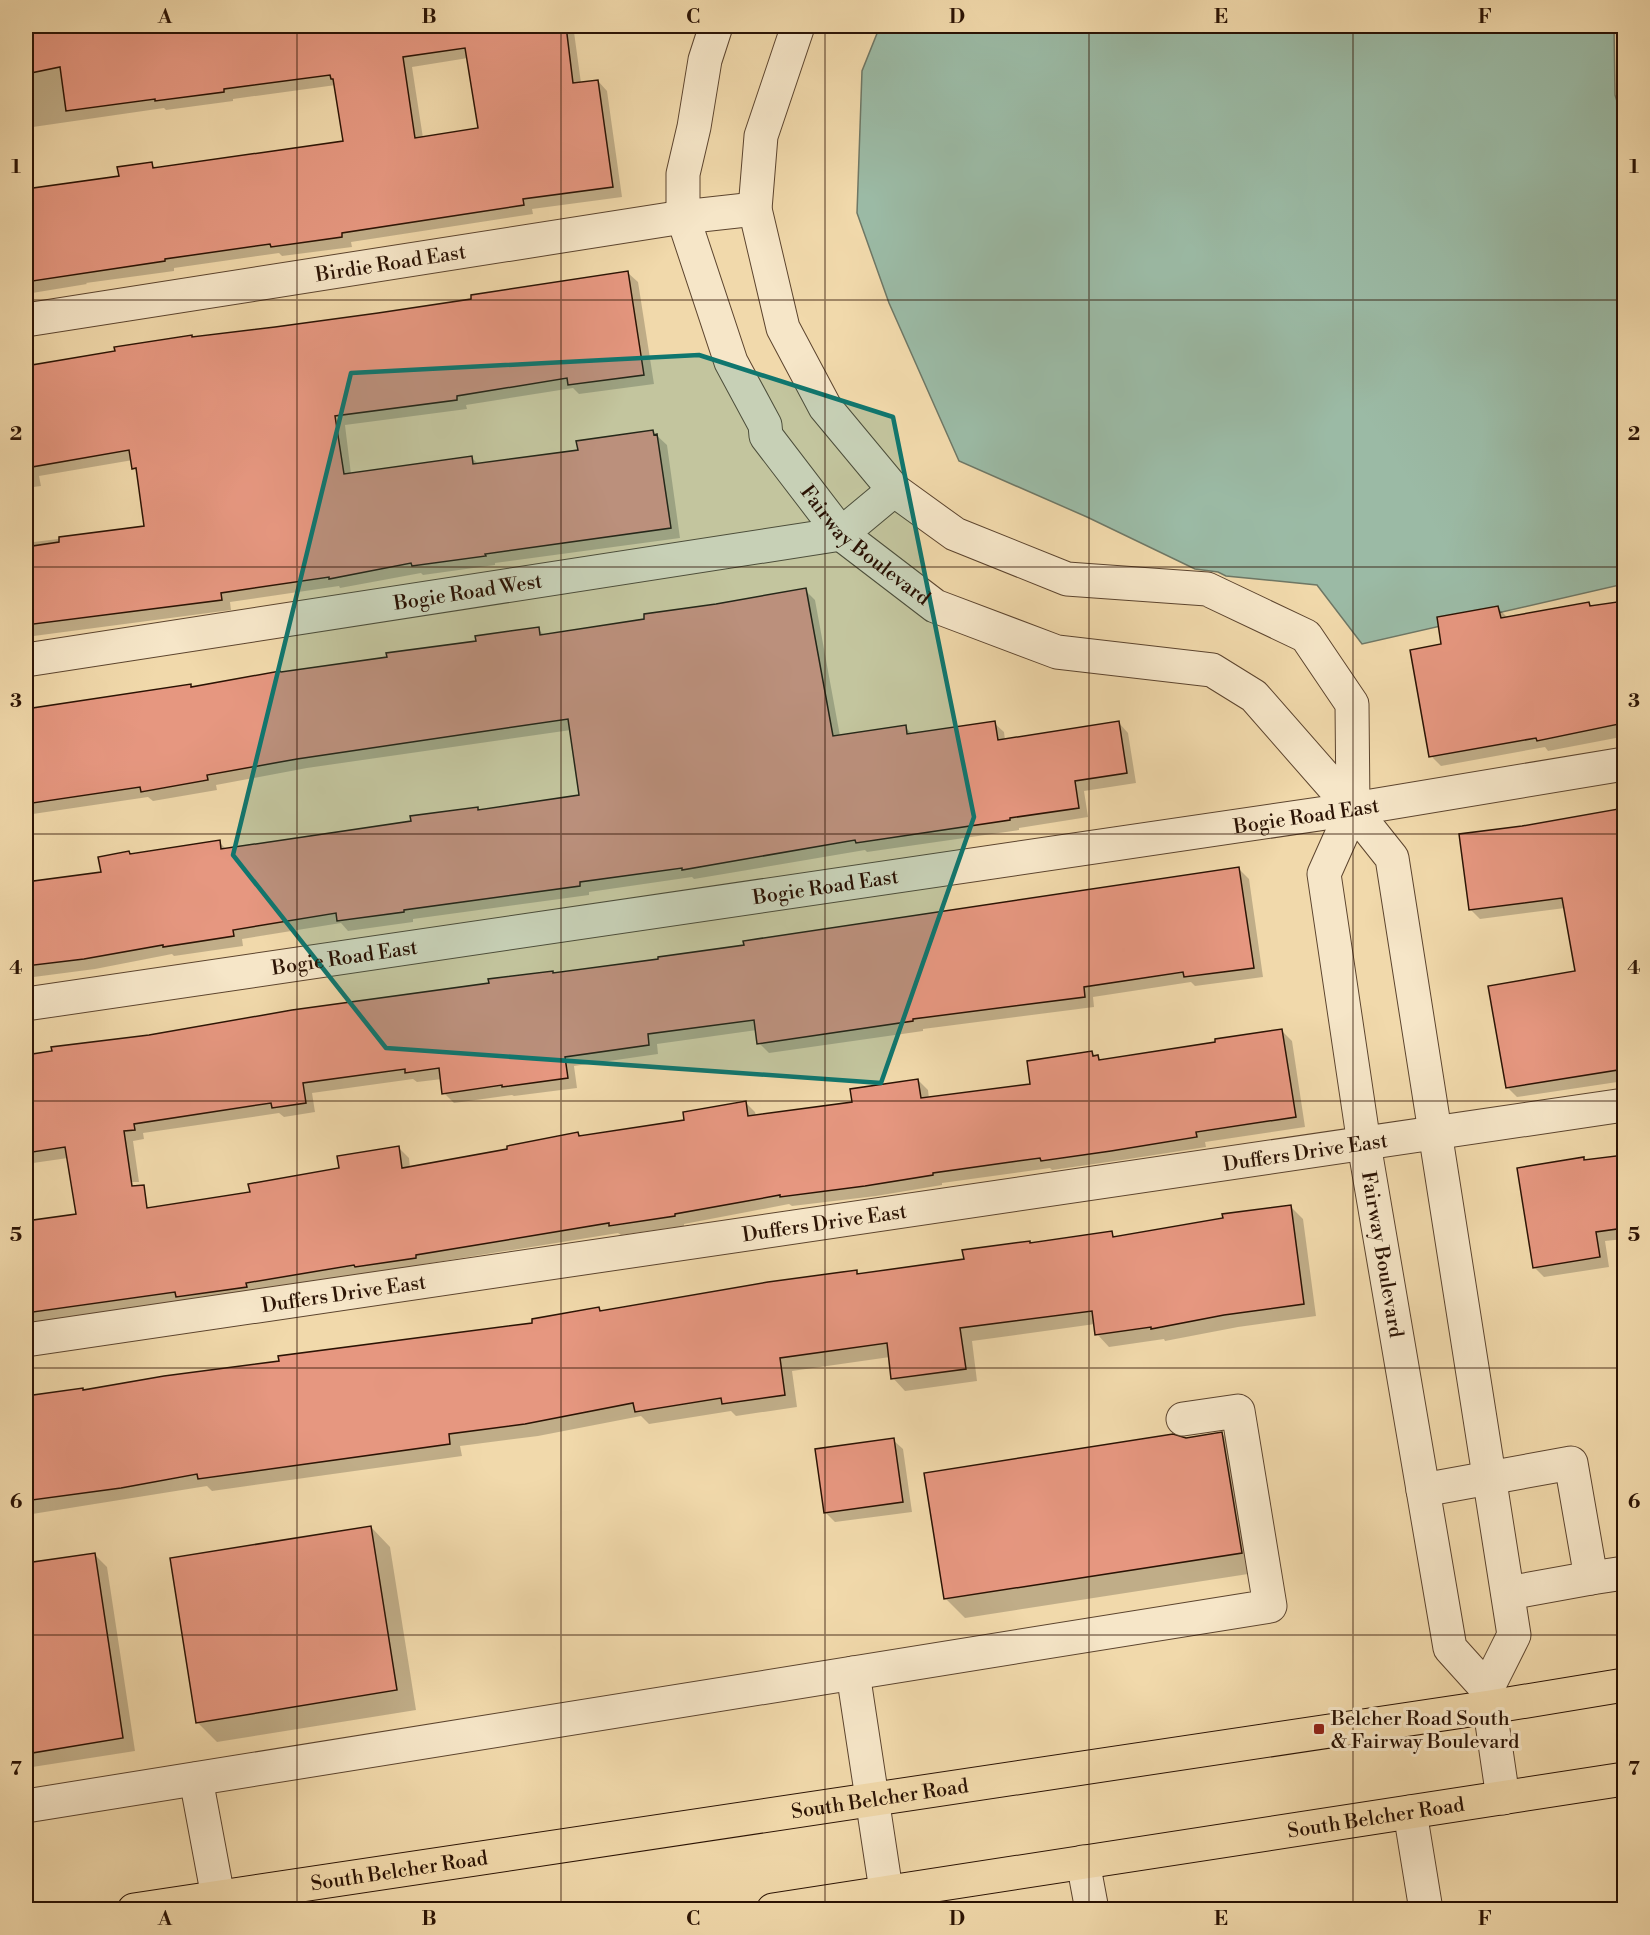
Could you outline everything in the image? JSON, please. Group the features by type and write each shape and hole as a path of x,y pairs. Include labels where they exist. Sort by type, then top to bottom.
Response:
{"main road":[{"name":"South Belcher Road","path":"134,1910 873,1799 1489,1698 1624,1685"},
{"name":"South Belcher Road","path":"773,1910 888,1901 1083,1862 1624,1779"}],"street":[{"name":"Fairway Boulevard","path":"716,26 705,60 694,127 683,174 683,217 730,362 765,424 766,436 841,534 935,606 1046,648 1057,652 1212,670 1254,696 1353,809 1392,858 1514,1635 1489,1698"},
{"name":"Fairway Boulevard","path":"798,26 761,136 755,209 783,328 825,406 894,490 955,534 1067,579 1207,589 1306,636 1352,704 1353,809 1324,874 1364,1144 1450,1648 1489,1698"},
{"name":"Birdie Road East","path":"26,320 683,217 755,209"},
{"path":"841,534 894,490"},
{"name":"Bogie Road West","path":"26,660 841,534"},
{"name":"Bogie Road East","path":"26,1004 1353,809 1624,764"},
{"name":"Duffers Drive East","path":"26,1340 1624,1106"},
{"path":"26,1806 1270,1606 1238,1411 1183,1419"},
{"path":"1423,1490 1571,1463 1591,1578"},
{"path":"1508,1593 1624,1573"},
{"path":"853,1674 888,1901"},
{"path":"1489,1698 1503,1798"},
{"path":"196,1779 218,1897"},
{"path":"1410,1812 1426,1910"},
{"path":"1083,1862 1092,1910"}],"highlighted area":[{"path":"699,355 893,417 974,817 881,1083 386,1048 233,855 351,373"}],"shaded area":[{"path":"880,26 1614,26 1615,95 1624,122 1624,584 1362,644 1317,585 1226,576 1218,572 1195,569 1087,517 959,461 889,303 857,213 862,71"}],"building":[{"path":"26,26 566,26 573,83 598,80 613,187 523,199 524,205 342,233 342,237 271,247 270,244 26,282 26,189 119,176 117,167 152,162 153,168 343,141 333,79 330,75 224,89 224,92 66,111 60,67 26,74","holes":["465,48 478,128 415,138 403,57"]},
{"path":"628,271 644,375 568,385 567,378 457,396 457,400 335,416 344,474 472,456 473,464 578,450 576,441 653,430 654,435 657,434 671,528 412,566 411,563 329,579 329,577 221,593 222,600 26,625 26,547 59,542 59,537 144,526 136,468 132,469 129,450 26,468 26,366 115,351 114,347 192,335 192,337 378,313 471,299 471,295"},
{"path":"806,588 833,736 906,725 907,734 995,721 998,740 1119,721 1127,773 1075,781 1079,808 856,843 855,840 682,870 682,868 580,882 580,886 404,910 404,912 337,921 336,913 233,930 234,936 26,966 26,882 101,872 98,857 220,840 221,849 411,821 410,816 478,807 478,810 579,795 568,719 297,759 207,775 208,780 141,792 140,787 26,804 26,709 387,657 386,653 476,641 475,636 539,627 540,635 644,619 644,614"},
{"path":"1624,601 1624,723 1537,741 1536,738 1429,757 1410,650 1441,644 1437,617 1498,606 1501,618 1589,602 1590,606"},
{"path":"1618,809 1624,845 1624,1069 1506,1088 1488,986 1575,971 1562,898 1469,910 1459,834 1522,826"},
{"path":"1239,867 1254,968 1184,977 1183,972 1084,987 1085,997 913,1019 913,1021 757,1044 754,1020 648,1034 649,1045 565,1057 568,1078 502,1087 502,1085 442,1094 439,1068 405,1073 405,1069 303,1083 306,1103 272,1108 271,1103 134,1124 135,1130 124,1131 132,1186 144,1185 147,1208 250,1192 248,1184 339,1168 337,1156 399,1146 402,1168 507,1149 507,1146 578,1132 579,1136 684,1120 683,1112 746,1101 748,1116 852,1102 850,1089 918,1079 921,1098 1030,1084 1027,1061 1092,1051 1093,1056 1098,1055 1099,1060 1282,1029 1296,1117 1196,1132 1197,1137 1111,1151 1041,1161 1040,1158 933,1173 933,1175 865,1186 780,1197 780,1195 675,1214 675,1216 609,1226 609,1223 416,1255 416,1258 355,1267 354,1265 246,1283 247,1287 176,1297 175,1292 26,1313 26,1221 76,1214 65,1147 26,1153 26,1055 52,1051 51,1047 149,1035 292,1010 489,983 488,979 658,959 658,957 744,945 743,941"},
{"path":"1624,1155 1624,1228 1596,1232 1600,1257 1533,1268 1517,1168 1584,1157 1584,1160"},
{"path":"1291,1205 1304,1304 1224,1315 1151,1329 1151,1327 1095,1335 1092,1311 960,1328 966,1369 891,1379 887,1343 780,1358 785,1395 722,1404 721,1398 635,1412 633,1403 525,1424 449,1434 450,1444 198,1479 197,1474 121,1488 32,1500 26,1455 26,1396 83,1388 83,1390 164,1376 279,1361 278,1356 532,1323 532,1319 599,1307 600,1311 768,1282 857,1270 857,1274 964,1259 962,1250 1112,1231 1113,1237 1223,1218 1222,1214"},
{"path":"1222,1432 1242,1553 944,1599 924,1473 1173,1434 1186,1438"},
{"path":"894,1438 903,1502 824,1513 815,1449"},
{"path":"371,1526 397,1690 196,1723 170,1558"},
{"path":"95,1553 123,1738 26,1754 26,1563"}],"place":[{"name":"Belcher Road South & Fairway Boulevard","path":"1319,1729"}]}
